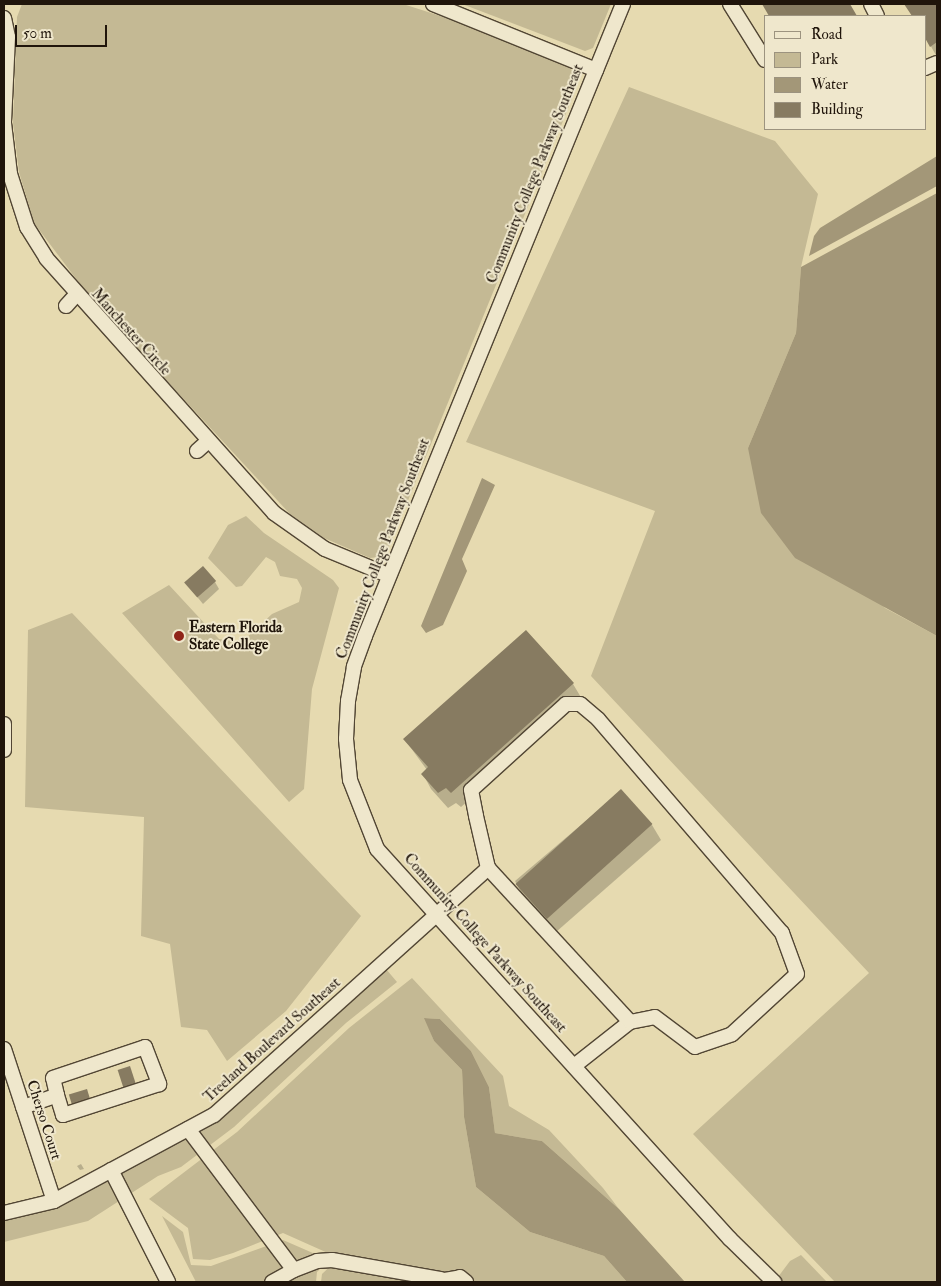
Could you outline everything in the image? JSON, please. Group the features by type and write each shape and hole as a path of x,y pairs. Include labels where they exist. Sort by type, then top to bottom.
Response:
{"street":[{"path":"433,4 596,70"},
{"name":"Community College Parkway Southeast","path":"623,4 388,575 354,667 348,701 346,739 350,780 377,849 774,1282"},
{"path":"730,4 764,58"},
{"name":"Manchester Circle","path":"4,18 8,37 4,123 10,174 27,227 46,258 76,295 274,513 325,549 388,575"},
{"path":"66,306 76,295"},
{"path":"198,451 208,440"},
{"path":"574,1066 630,1022 655,1017 695,1047 732,1034 798,974 782,933 593,716 580,704 566,704 481,778 471,790 488,868 630,1022"},
{"path":"4,724 4,750"},
{"name":"Treeland Boulevard Southeast","path":"4,1213 54,1201 214,1115 488,868"},
{"path":"145,1046 159,1084 63,1115 57,1094 53,1078 145,1046"},
{"name":"Cherso Court","path":"4,1049 54,1201"},
{"path":"23,1107 57,1094"},
{"path":"188,1128 294,1270"},
{"path":"111,1170 168,1282"},
{"path":"272,1282 294,1270 317,1261 332,1260 437,1280 460,1277 466,1282"}],"green space":[{"path":"22,4 403,4 453,20 569,67 577,77 576,89 389,547 380,557 370,558 324,538 290,514 92,300 34,223 19,172 13,123 17,17"},
{"path":"462,4 611,4 593,48 585,51"},
{"path":"629,87 775,141 818,194 801,267 796,333 748,448 885,608 937,636 937,1282 835,1282 693,1134 869,973 591,676 655,511 466,442"},
{"path":"246,516 264,533 333,580 339,588 312,689 304,789 289,802 122,613 169,585 219,639 242,642 272,614 299,602 302,588 297,579 280,576 275,562 266,557 242,586 236,587 208,558 228,525"},
{"path":"72,613 361,916 286,1011 227,1061 207,1030 181,1027 170,944 141,936 144,817 25,807 28,630"},
{"path":"386,969 397,982 346,1023 234,1127 181,1167 158,1176 88,1221 4,1242 4,1220 62,1205 217,1120"},
{"path":"412,978 503,1076 509,1106 549,1130 603,1188 619,1209 542,1141 495,1133 489,1087 471,1051 440,1019 425,1018 434,1041 462,1070 464,1117 476,1187 530,1232 604,1256 627,1282 321,1282 322,1274 339,1258 283,1233 210,1260 193,1259 188,1228 149,1199 237,1132 349,1028"},
{"path":"162,1216 183,1232 191,1265 211,1266 283,1240 329,1260 317,1272 316,1282 196,1282"},
{"path":"801,1255 827,1282 783,1282 778,1277 790,1261"}],"water":[{"path":"937,156 937,186 809,256 814,236 820,228"},
{"path":"937,193 937,636 795,558 761,513 748,448 796,333 801,267"},
{"path":"482,478 495,485 462,559 467,571 443,625 426,633 421,626"},
{"path":"424,1018 440,1019 471,1051 489,1087 495,1133 542,1141 619,1209 685,1282 627,1282 604,1256 530,1232 476,1187 464,1117 462,1070 434,1041"}],"building":[{"path":"762,4 850,4 856,15 768,15"},
{"path":"904,4 937,4 937,42 930,47 926,40 926,15 911,15"},
{"path":"203,566 216,581 197,597 184,582"},
{"path":"526,630 574,683 451,793 446,788 438,793 421,774 428,767 403,739"},
{"path":"621,789 652,824 547,919 515,884"},
{"path":"130,1066 136,1085 124,1089 118,1070"},
{"path":"87,1089 91,1102 73,1108 69,1095"}],"place":[{"name":"Eastern Florida State College","path":"179,636"}]}
